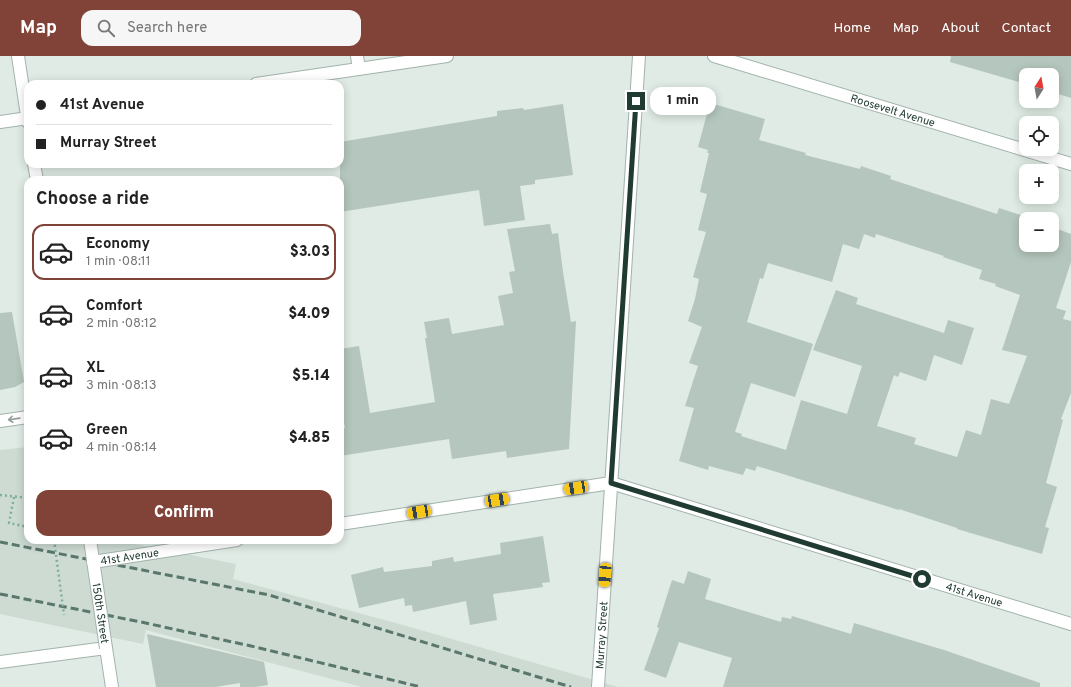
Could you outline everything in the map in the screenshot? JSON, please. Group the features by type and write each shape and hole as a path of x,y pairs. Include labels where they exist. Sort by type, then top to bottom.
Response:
{"street":[{"path":"18,56 24,94"},
{"path":"357,56 359,69"},
{"path":"283,80 447,56"},
{"name":"Murray Street","path":"598,687 639,56"},
{"name":"Roosevelt Avenue","path":"714,56 1071,164"},
{"path":"0,122 24,119"},
{"path":"0,421 24,418"},
{"name":"41st Avenue","path":"344,523 611,483 1071,624"},
{"name":"150th Street","path":"91,544 112,687"},
{"name":"41st Avenue","path":"93,562 211,544"},
{"path":"0,662 106,648"}],"path":[{"path":"0,495 24,498"},
{"path":"14,497 9,523 24,526"},
{"path":"55,544 64,615"}],"shaded area":[{"path":"24,447 24,544 135,544 236,564 233,579 403,625 618,687 362,687 146,630 143,644 0,614 0,450"}],"building":[{"path":"951,56 1071,56 1071,98 1059,94 1059,68 1019,68 1019,82 950,62"},
{"path":"710,103 765,119 759,140 806,153 805,155 860,169 861,166 891,176 890,179 997,214 999,208 1019,214 1019,252 1059,252 1059,230 1071,234 1071,262 1056,308 1066,311 1063,319 1071,321 1071,393 1061,419 1063,420 1046,483 1057,487 1045,527 1049,528 1042,554 757,466 755,471 746,468 743,475 709,466 708,470 679,461 694,408 685,406 698,366 689,363 702,327 688,321 699,279 693,277 706,232 698,230 707,194 700,192 709,153 707,153 708,150 698,147","holes":["864,234 875,238 876,234 982,270 979,279 996,284 995,286 1020,295 1002,350 1027,356 1009,404 991,399 981,435 966,430 957,457 914,444 916,438 877,426 894,375 898,377 900,372 926,381 934,355 962,365 974,328 948,320 944,333 856,304 858,298 836,290 813,350 862,366 847,414 801,400 786,450 741,436 742,434 735,432 751,383 795,397 813,344 747,322 760,278 763,279 768,263 832,282 843,244 859,249"]},
{"path":"563,104 573,175 535,180 535,184 520,186 525,220 484,226 479,190 344,211 344,176 340,176 340,168 344,168 344,141 497,116 497,111 523,108 524,110"},
{"path":"550,224 552,234 558,233 571,322 576,321 569,449 507,458 506,451 452,459 449,439 344,455 344,348 359,346 370,413 435,402 424,322 449,318 452,334 504,325 498,296 513,293 509,272 515,271 507,229"},
{"path":"12,312 24,382 15,387 0,390 0,313"},
{"path":"543,536 550,582 542,583 543,587 493,594 497,620 470,625 466,601 413,612 412,605 405,606 404,598 359,608 351,575 383,567 384,572 432,566 432,561 453,557 454,562 501,554 500,543"},
{"path":"688,571 711,579 705,599 781,622 782,617 791,619 792,616 851,634 854,623 944,650 1040,683 1040,687 723,687 732,658 679,642 666,678 644,670 659,628 657,627 672,580 684,584"},
{"path":"147,634 264,662 268,685 240,687 240,683 215,687 156,687"}],"railway":[{"path":"0,542 269,595 571,687"},
{"path":"0,594 251,646 421,687"}],"route":[{"path":"636,101 611,483 922,579"}]}
